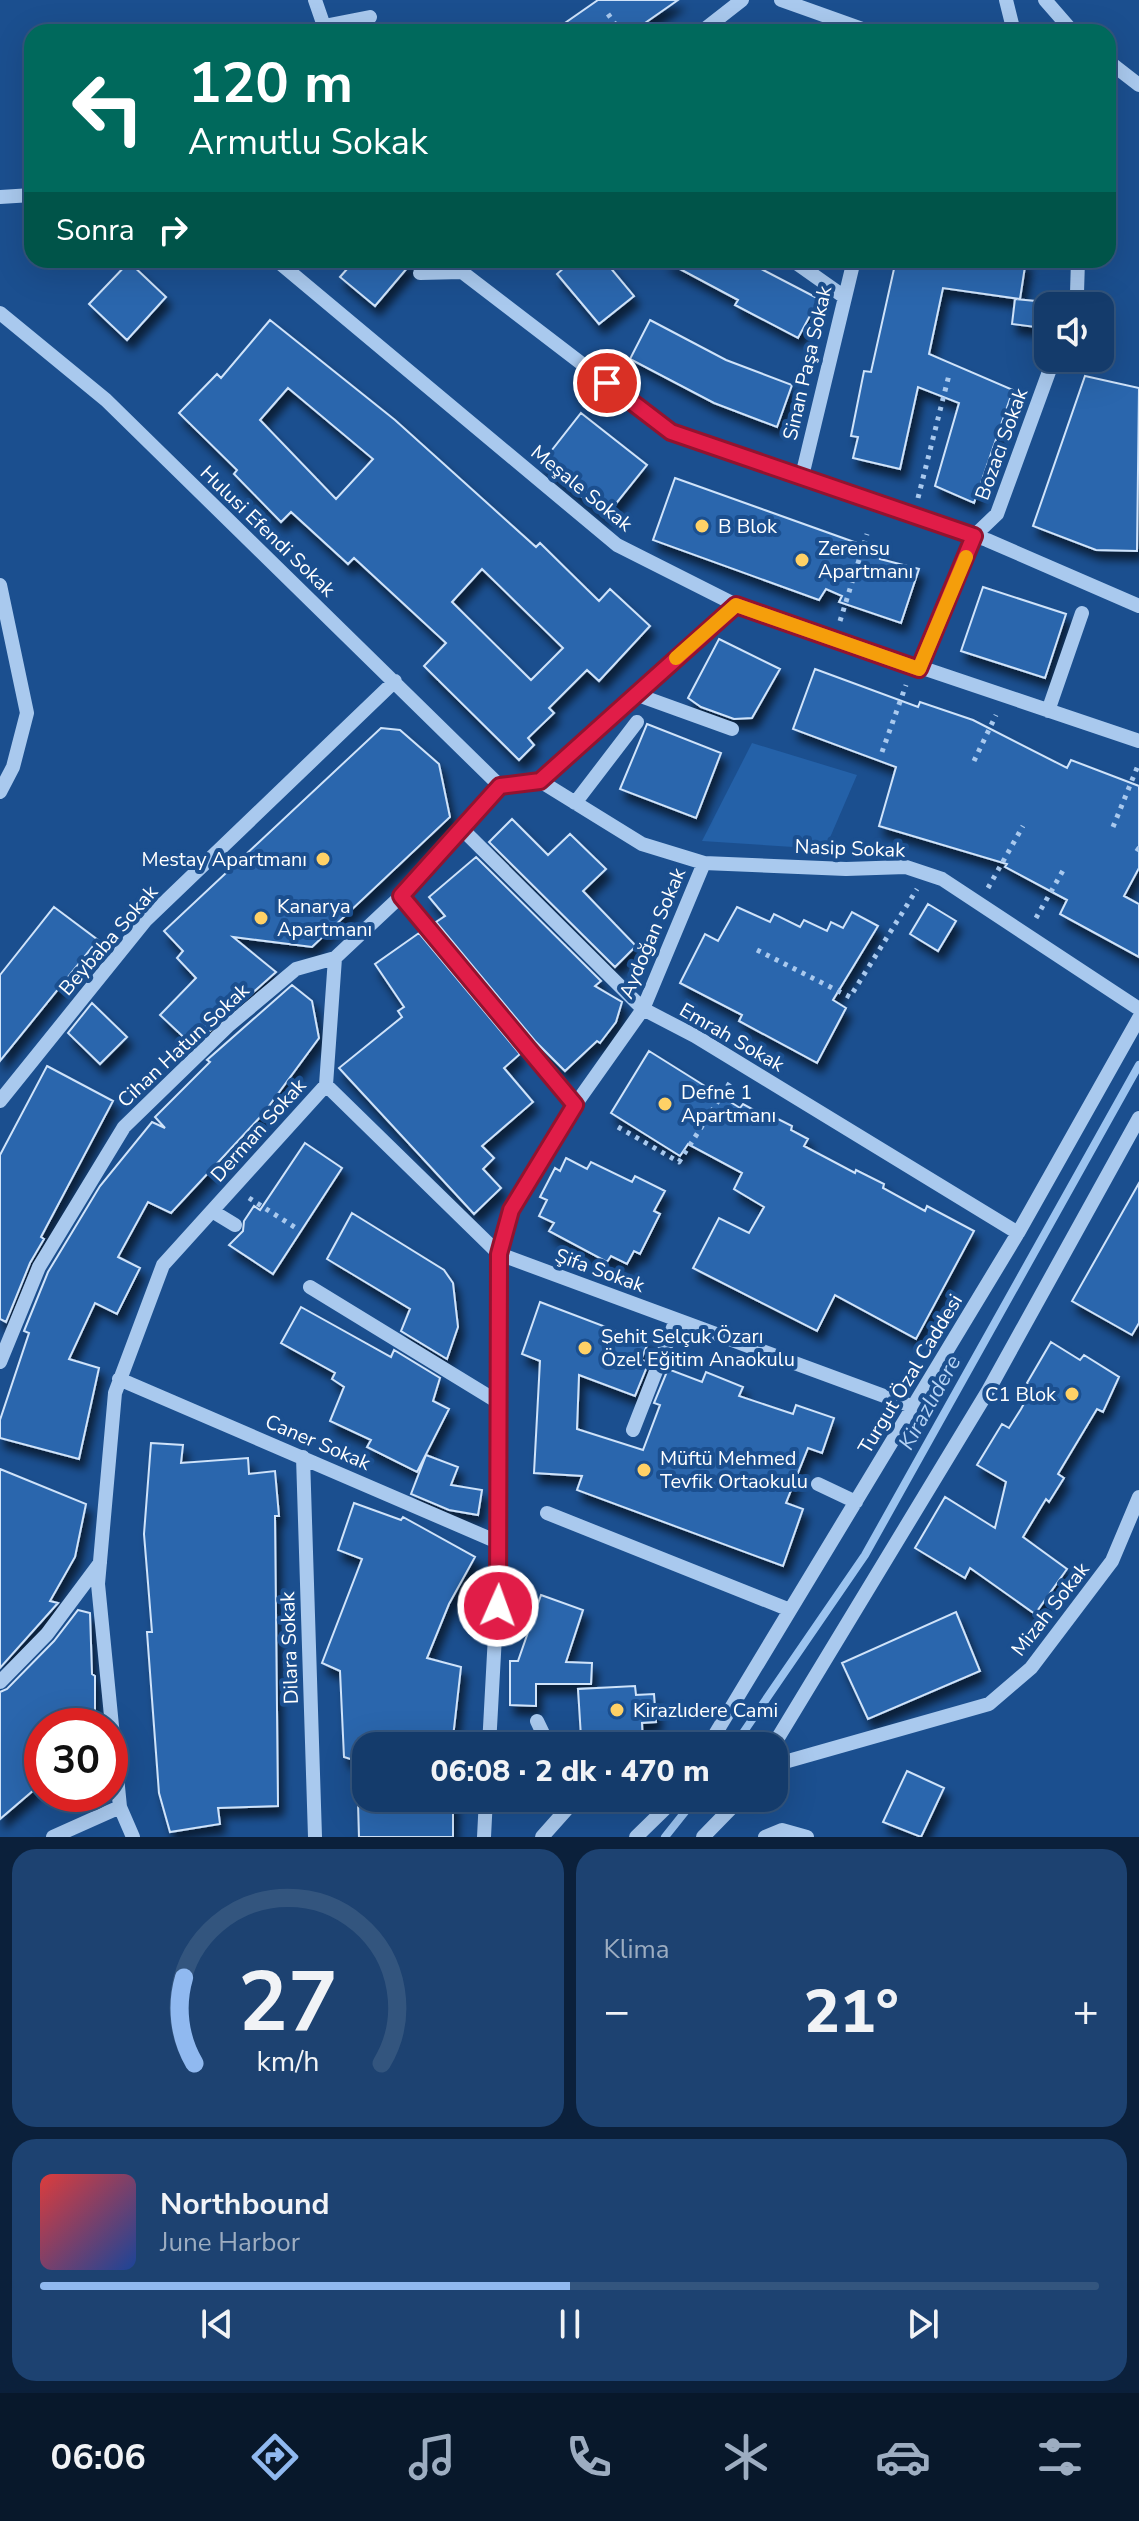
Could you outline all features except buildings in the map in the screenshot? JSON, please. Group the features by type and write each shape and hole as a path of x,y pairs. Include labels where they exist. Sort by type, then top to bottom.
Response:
{"street":[{"path":"315,0 323,24"},
{"path":"711,24 742,0"},
{"path":"781,0 848,24"},
{"path":"1006,0 1012,24"},
{"path":"1045,0 1066,24"},
{"path":"334,24 370,17"},
{"path":"1116,67 1139,85"},
{"path":"0,197 24,196"},
{"name":"Meşale Sokak","path":"286,268 617,545 736,605 1139,741"},
{"path":"803,268 843,296"},
{"name":"Sinan Paşa Sokak","path":"802,476 852,268"},
{"path":"1077,292 1078,268"},
{"path":"420,273 462,272 671,432 974,536 1139,606"},
{"name":"Hulusi Efendi Sokak","path":"0,313 106,400 500,786"},
{"name":"Bozacı Sokak","path":"916,668 974,536 997,514 1049,372"},
{"path":"0,585 27,713 13,767 0,792"},
{"path":"335,958 401,896 500,786 540,781 736,605"},
{"path":"1048,711 1082,613"},
{"name":"Beybaba Sokak","path":"0,1101 145,921 395,681"},
{"path":"635,694 732,729"},
{"path":"575,803 637,722"},
{"name":"Nasip Sokak","path":"540,781 642,844 704,863 846,869 906,867 942,879 1139,1009"},
{"name":"Emrah Sokak","path":"463,830 643,1009 1018,1233"},
{"name":"Aydoğan Sokak","path":"490,1732 500,1543 499,1254 511,1210 575,1105 643,1009 704,863"},
{"path":"401,896 575,1105"},
{"name":"Derman Sokak","path":"110,1708 98,1584 115,1393 119,1379 163,1265 326,1085 335,958"},
{"name":"Cihan Hatun Sokak","path":"0,1362 39,1267 124,1127 228,1026 296,969 335,958"},
{"name":"Turgut Özal Caddesi","path":"716,1732 1018,1233 1139,1018"},
{"name":"Şifa Sokak","path":"326,1085 499,1254 914,1407"},
{"path":"781,1732 988,1391 1139,1118"},
{"path":"212,1211 235,1225"},
{"path":"310,1287 498,1402"},
{"path":"633,1430 676,1320"},
{"name":"Caner Sokak","path":"119,1379 500,1543"},
{"name":"Dilara Sokak","path":"303,1457 315,1837"},
{"path":"818,1484 856,1502"},
{"name":"Mizah Sokak","path":"788,1761 989,1704 1031,1668 1112,1561 1139,1497"},
{"path":"547,1513 790,1610"},
{"path":"0,1682 47,1634 100,1563"},
{"path":"537,1721 542,1732"},
{"path":"53,1837 109,1812"},
{"name":"Derman Sokak","path":"122,1812 133,1837"},
{"path":"484,1837 485,1812"},
{"path":"542,1837 564,1812"},
{"path":"636,1837 662,1812"},
{"path":"703,1837 727,1812"},
{"path":"765,1837 782,1830 807,1837"}],"path":[{"path":"608,14 615,24"},
{"path":"913,515 949,375"},
{"path":"834,640 867,534"},
{"path":"882,752 916,668"},
{"path":"974,761 1005,697"},
{"path":"1113,827 1139,763"},
{"path":"979,904 1023,826"},
{"path":"1025,935 1065,867"},
{"path":"757,950 850,997 927,874"},
{"path":"618,1127 679,1162 741,1065"},
{"path":"233,1188 299,1230"}],"shaded area":[{"path":"752,743 857,775 825,849 702,841"}],"waterway":[{"name":"Kirazlıdere","path":"744,1732 865,1555 1139,1065"},
{"name":"Kirazlıdere","path":"665,1837 685,1812"}],"slow traffic":[{"path":"676,658 736,605 919,669 966,557"}],"place":[{"name":"B Blok","path":"702,526"},
{"name":"Zerensu Apartmanı","path":"802,560"},
{"name":"Mestay Apartmanı","path":"323,859"},
{"name":"Kanarya Apartmanı","path":"261,918"},
{"name":"Defne 1 Apartmanı","path":"665,1104"},
{"name":"Şehit Selçuk Özarı Özel Eğitim Anaokulu","path":"585,1348"},
{"name":"C1 Blok","path":"1072,1394"},
{"name":"Müftü Mehmed Tevfik Ortaokulu","path":"644,1470"},
{"name":"Kirazlıdere Cami","path":"617,1710"}],"route":[{"path":"498,1606 499,1254 511,1210 575,1105 401,896 500,786 540,781 736,605 919,669 974,536 671,432 607,383"}]}
